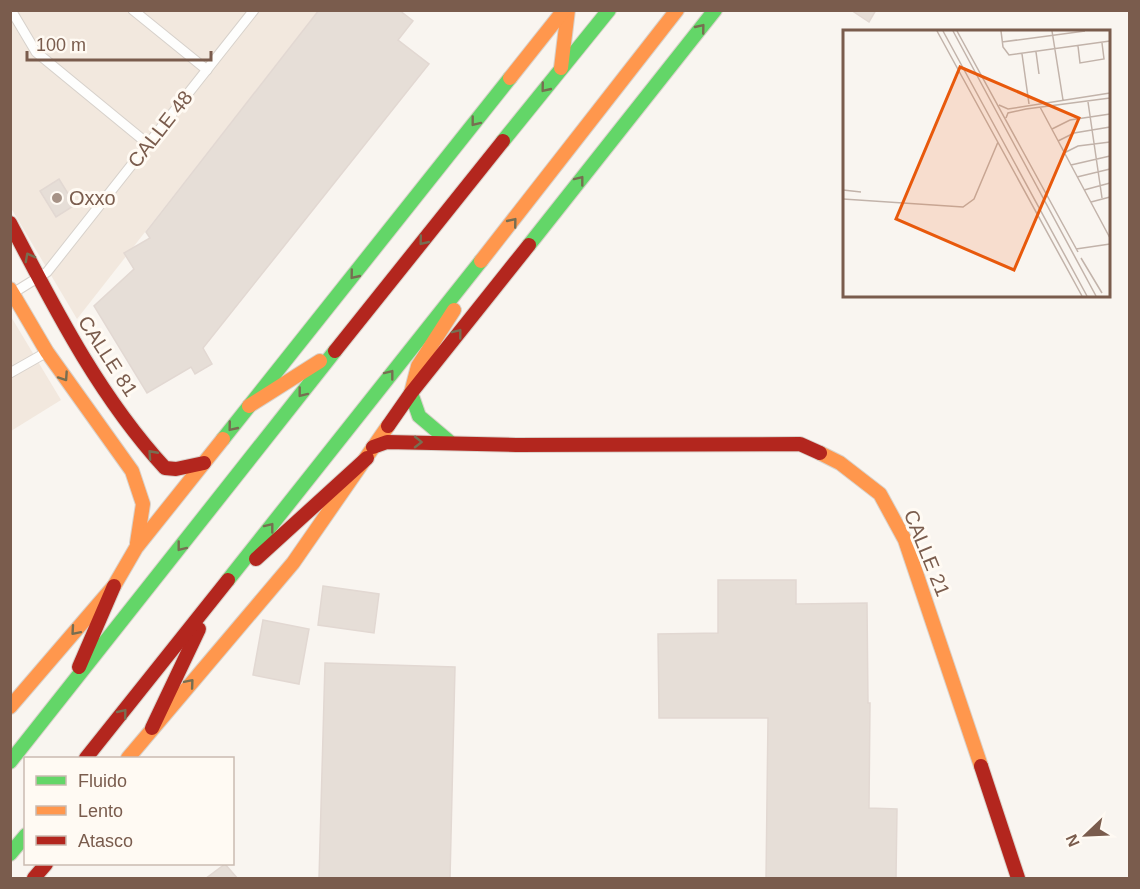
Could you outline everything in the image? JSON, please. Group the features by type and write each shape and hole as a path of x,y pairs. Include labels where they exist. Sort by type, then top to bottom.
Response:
{"main road":[{"path":"561,69 566,10"},
{"path":"65,696 114,586 136,548 566,10"},
{"path":"10,762 65,696 332,354 609,10"},
{"path":"88,757 464,281 535,195 677,10"},
{"path":"130,757 293,563 411,393 715,10"},
{"name":"CALLE 81","path":"10,223 76,348 157,461 165,468 176,469 204,463"},
{"path":"451,443 419,418 413,406 411,393 418,366 467,293 464,281"},
{"path":"12,291 47,352 91,418 132,471 143,504 136,548"},
{"path":"249,406 332,354"},
{"name":"CALLE 21","path":"370,452 387,442 800,444 840,463 880,494 905,540 1018,879"},
{"path":"152,728 214,598 370,452"},
{"path":"10,707 114,586"},
{"path":"10,854 24,837"},
{"path":"34,879 45,865"}],"street":[{"path":"11,10 36,52 148,144"},
{"path":"133,10 207,70"},
{"name":"CALLE 48","path":"12,291 47,272 254,10"},
{"path":"10,373 47,352"}],"shaded area":[{"path":"10,11 318,11 77,319 11,208"},
{"path":"10,315 61,400 11,431 10,431"}],"building":[{"path":"319,10 399,10 413,21 398,40 429,64 203,348 212,364 195,374 191,367 147,393 94,306 134,269 124,253 150,238 146,232"},
{"path":"851,10 876,10 869,22"},
{"name":"Oxxo","path":"59,179 75,205 56,217 40,191"},
{"path":"718,580 796,580 796,604 867,603 868,703 870,703 869,808 897,809 896,879 766,879 768,718 659,718 658,634 718,633"},
{"path":"323,586 379,594 374,633 318,625"},
{"path":"263,620 309,629 299,684 253,675"},
{"path":"325,663 455,667 450,879 319,879"},
{"path":"226,865 238,879 205,879"}],"traffic: fast":[{"path":"503,141 609,10"},
{"path":"529,245 715,10"},
{"path":"223,439 510,78"},
{"path":"228,580 481,261"},
{"path":"10,762 335,351"},
{"path":"411,393 419,416 451,443"},
{"path":"10,854 24,837"}],"traffic: slow":[{"path":"510,78 564,10"},
{"path":"561,68 568,10"},
{"path":"481,261 677,10"},
{"path":"10,289 47,352 132,471 143,504 137,543"},
{"path":"411,393 418,366 454,310"},
{"path":"249,406 320,361"},
{"path":"129,757 293,563 388,426"},
{"path":"10,707 114,586 136,548 223,439"},
{"path":"820,453 840,463 880,494 905,540 981,766"}],"traffic: jam":[{"path":"335,351 503,141"},
{"path":"10,223 80,351 99,382 141,440 165,468 176,469 204,463"},
{"path":"388,426 411,393 529,245"},
{"path":"373,447 387,442 516,445 800,444 820,453"},
{"path":"256,559 367,458"},
{"path":"87,757 228,580"},
{"path":"79,667 114,586"},
{"path":"152,728 199,629"},
{"path":"981,766 1018,878"},
{"path":"34,878 45,865"}],"place":[{"name":"Oxxo","path":"57,198"}]}
